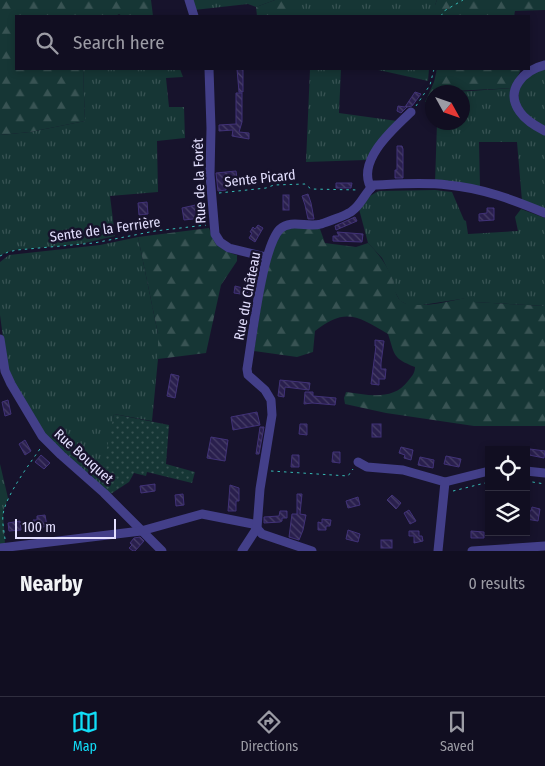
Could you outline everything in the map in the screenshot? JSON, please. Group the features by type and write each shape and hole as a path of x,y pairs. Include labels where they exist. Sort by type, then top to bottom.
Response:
{"street":[{"path":"190,0 194,15"},
{"path":"545,65 535,67 525,73 518,82 514,95 517,108 521,114 545,131"},
{"name":"Rue de la Forêt","path":"209,70 210,175 215,234 224,246 266,258"},
{"path":"411,112 386,136 369,162 367,181 369,189 374,185 448,185 482,190 512,199 545,213"},
{"name":"Rue du Château","path":"242,551 257,528 263,470 272,414 270,400 265,390 248,375 247,369 266,258 275,236 281,228 290,224 318,225 352,211 369,189"},
{"name":"Rue Bouquet","path":"0,339 5,371 31,419 46,441 104,493 162,551"},
{"path":"358,462 367,467 403,470 445,482 485,471"},
{"path":"530,471 545,473"},
{"path":"438,551 445,482"},
{"path":"3,547 141,531 202,514 253,524 262,534 312,551"},
{"path":"472,551 545,546"}],"path":[{"path":"442,15 444,11 463,0"},
{"path":"411,112 430,85 434,70"},
{"name":"Sente Picard","path":"212,193 266,188 274,185 305,184 312,189 369,189"},
{"name":"Sente de la Ferrière","path":"0,256 18,250 94,243 155,231 214,224"},
{"path":"3,547 3,516 5,506 29,465 46,441"},
{"path":"263,470 348,476 358,462"},
{"path":"530,482 545,484"},
{"path":"444,493 485,483"}],"green space":[{"path":"0,0 151,0 153,15 15,15 15,70 83,70 85,121 30,132 0,135"},
{"path":"192,0 275,0 256,7 248,4 194,10"},
{"path":"275,0 293,0 293,15 257,15 256,7"},
{"path":"293,0 437,0 435,15 293,15"},
{"path":"437,0 545,0 545,10 515,11 514,15 435,15"},
{"path":"83,70 180,70 183,77 166,78 169,107 184,107 185,138 157,141 158,192 110,196 115,236 81,244 14,250 0,255 0,135 30,132 85,121"},
{"path":"310,70 341,70 339,113 397,121 366,160 306,162"},
{"path":"378,70 429,70 428,81"},
{"path":"437,70 521,70 513,88 470,90 470,85 433,85"},
{"path":"545,70 545,127 521,111 519,89 525,77 530,73"},
{"path":"513,88 513,104 545,135 545,210 522,201 517,142 479,142 480,187 435,183 437,130 470,130 470,91"},
{"path":"435,190 452,192 466,221 468,234 518,231 515,217 521,209 545,218 545,306 473,302 474,297 422,305 408,305 400,301 394,290 393,280 382,258 368,243 359,209 368,198 379,191"},
{"path":"209,228 219,246 237,255 237,261 221,285 206,353 158,359 158,334 138,237"},
{"path":"285,228 320,229 325,243 356,247 368,243 387,268 392,277 397,296 404,303 413,305 435,304 474,296 474,302 545,306 545,426 474,426 386,413 345,404 346,392 380,395 395,392 408,381 415,369 415,367 398,358 388,334 360,319 343,317 326,324 315,331 313,352 297,357 254,351 264,286 273,253 278,239"},
{"path":"138,237 158,334 158,359 152,421 114,414 105,479 101,486 73,463 42,431 10,376 0,315 0,262 9,255 100,245"},
{"path":"114,414 169,425 166,464 195,472 192,483 147,472 146,476 134,473 129,482 109,495 101,486 104,479 101,477"},
{"path":"0,464 8,498 3,512 5,545 0,545"}],"building":[{"path":"237,70 243,70 243,92 239,92"},
{"path":"415,92 421,94 412,106 407,107 401,113 397,111 398,106 405,107"},
{"path":"236,93 242,93 242,122 239,132 249,133 249,139 232,136 233,130 219,131 219,125 236,124"},
{"path":"397,146 402,146 403,149 403,178 395,178"},
{"path":"236,171 238,185 226,186 226,190 218,191 216,173"},
{"path":"336,183 352,183 351,188 336,188"},
{"path":"308,194 314,219 308,219 302,196"},
{"path":"283,195 289,195 289,210 283,210"},
{"path":"147,202 148,214 139,215 138,203"},
{"path":"200,204 202,218 184,220 182,208"},
{"path":"487,208 494,208 494,220 479,221 479,214 487,213"},
{"path":"355,217 357,221 336,230 335,226"},
{"path":"258,225 263,228 255,242 249,238 252,233 250,232 253,227 255,229"},
{"path":"337,232 363,234 362,242 333,241 333,236 339,236"},
{"path":"244,285 249,286 247,295 234,293 235,286 243,288"},
{"path":"375,340 384,341 381,369 386,369 385,379 379,379 379,385 371,384 376,346"},
{"path":"171,374 179,376 175,398 167,396"},
{"path":"280,380 310,383 309,390 285,387 284,397 278,396"},
{"path":"305,392 313,392 313,396 336,398 335,405 304,404"},
{"path":"8,400 11,414 5,416 2,402"},
{"path":"257,412 260,425 233,430 231,417"},
{"path":"300,424 307,424 307,435 299,434"},
{"path":"372,424 381,424 381,437 372,437"},
{"path":"260,427 264,427 259,454 256,454"},
{"path":"211,437 228,440 225,461 207,458"},
{"path":"25,440 31,451 25,455 19,444"},
{"path":"401,447 413,450 411,460 404,458 405,455 399,453"},
{"path":"530,449 545,451 544,458 530,455"},
{"path":"333,452 340,452 340,463 332,462"},
{"path":"41,455 50,463 44,469 35,462"},
{"path":"292,455 299,455 299,467 291,467"},
{"path":"446,456 461,459 459,467 444,464"},
{"path":"420,457 434,460 433,468 418,465"},
{"path":"155,484 155,491 141,493 140,486"},
{"path":"230,485 239,488 239,501 236,501 236,511 228,511"},
{"path":"183,494 184,505 176,506 175,495"},
{"path":"297,494 302,494 300,514 306,515 299,540 289,537 292,514 297,514"},
{"path":"392,495 401,503 396,509 387,500"},
{"path":"358,497 360,505 348,508 346,501"},
{"path":"532,507 540,509 538,521 530,520"},
{"path":"409,510 416,521 410,524 404,513"},
{"path":"280,511 287,511 287,518 282,518 280,522 264,523 264,517 279,516"},
{"path":"45,515 47,526 35,529 33,520 37,520 37,516"},
{"path":"322,519 331,520 330,526 326,526 326,530 318,530 318,522 322,523"},
{"path":"20,521 21,530 9,531 8,523"},
{"path":"348,530 360,534 358,542 346,539"},
{"path":"409,531 419,531 419,536 422,536 423,541 414,543 414,536 409,536"},
{"path":"471,531 484,532 484,538 471,538"},
{"path":"140,537 144,541 133,551 129,548 132,545 130,543 134,538"},
{"path":"381,540 392,540 392,548 381,548"}]}
